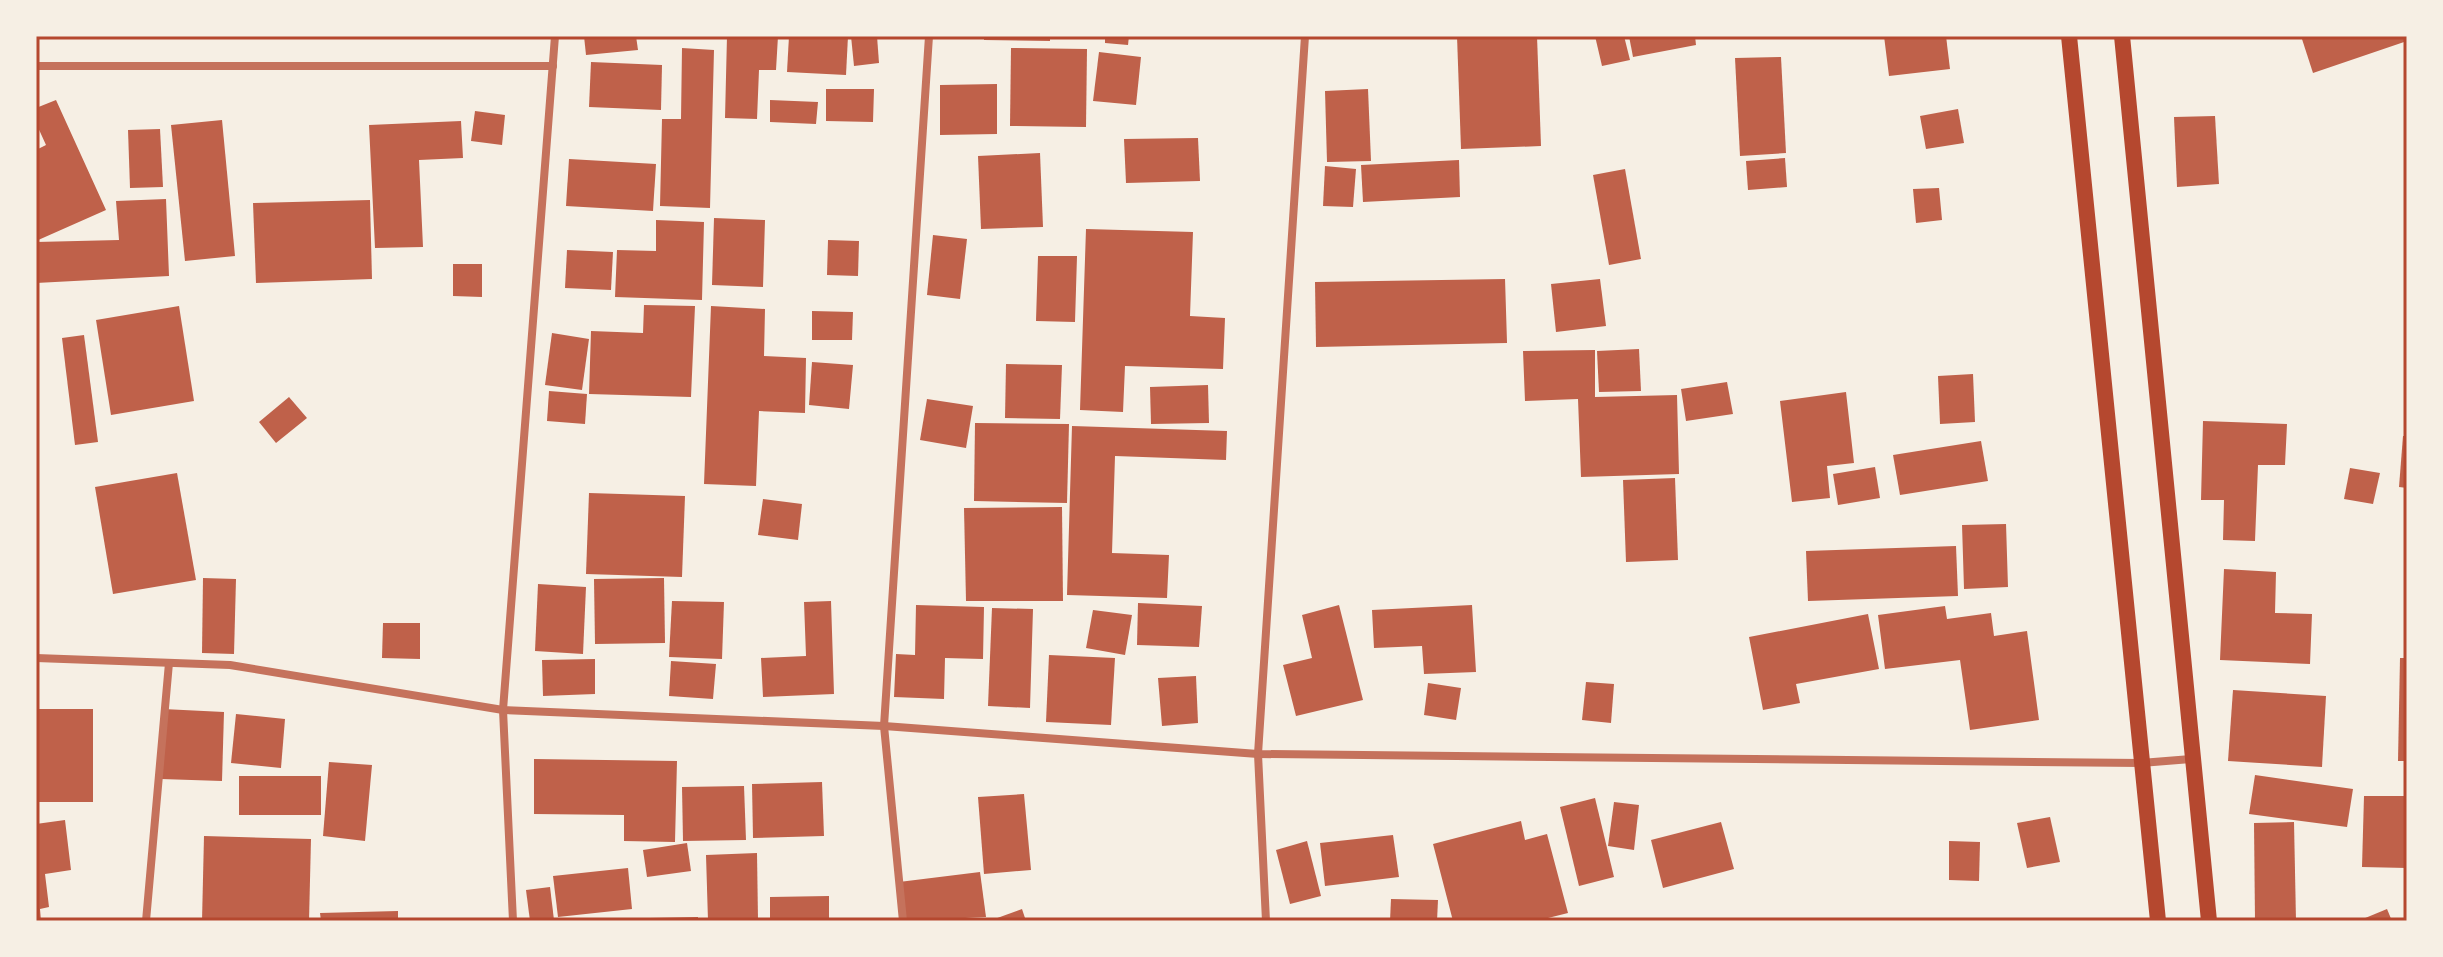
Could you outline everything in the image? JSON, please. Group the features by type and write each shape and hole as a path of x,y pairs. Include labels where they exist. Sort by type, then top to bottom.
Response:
{"main road":[{"path":"2069,36 2158,921"},
{"path":"2122,36 2209,921"}],"street":[{"path":"513,921 503,710 555,36"},
{"path":"903,921 884,726 929,36"},
{"path":"1266,921 1258,754 1305,36"},
{"path":"36,66 553,66"},
{"path":"36,658 230,665 503,710 884,726 1258,754 2141,763 2191,759"},
{"path":"146,921 169,663"}],"building":[{"path":"584,36 636,36 638,50 586,55"},
{"path":"727,36 778,36 776,70 759,70 757,119 725,118"},
{"path":"789,36 848,36 846,75 787,72"},
{"path":"851,36 877,36 879,63 854,66"},
{"path":"984,36 1050,36 1050,41 984,40"},
{"path":"1105,36 1129,36 1128,45 1105,43"},
{"path":"1457,36 1537,36 1541,146 1461,149"},
{"path":"1595,36 1624,36 1630,60 1602,66"},
{"path":"1629,36 1695,36 1696,45 1633,57"},
{"path":"1884,36 1946,36 1950,69 1889,76"},
{"path":"2301,36 2407,36 2407,41 2313,73"},
{"path":"682,48 714,50 710,208 660,206 662,119 681,119"},
{"path":"1011,48 1087,49 1086,127 1010,126"},
{"path":"1099,52 1141,57 1136,105 1093,101"},
{"path":"1781,57 1786,153 1740,156 1735,58"},
{"path":"591,62 662,65 661,110 589,107"},
{"path":"997,84 997,134 940,135 940,85"},
{"path":"826,89 874,89 873,122 826,121"},
{"path":"1368,89 1371,161 1327,162 1325,91"},
{"path":"56,100 106,210 36,241 36,150 46,145 36,123 36,108"},
{"path":"770,100 818,102 816,124 770,122"},
{"path":"1958,109 1964,143 1926,149 1920,116"},
{"path":"475,111 505,115 502,145 471,141"},
{"path":"2215,116 2219,184 2177,187 2174,117"},
{"path":"222,120 235,256 185,261 171,125"},
{"path":"461,121 463,158 419,160 423,247 375,248 369,125"},
{"path":"160,129 163,187 130,188 128,130"},
{"path":"1198,138 1200,181 1126,183 1124,139"},
{"path":"1040,153 1043,227 981,229 978,156"},
{"path":"1785,158 1787,187 1748,190 1746,161"},
{"path":"569,159 656,164 653,211 566,206"},
{"path":"1459,160 1460,197 1363,202 1361,165"},
{"path":"1325,166 1356,169 1353,207 1323,206"},
{"path":"1625,169 1641,259 1609,265 1593,175"},
{"path":"1939,188 1942,220 1916,223 1913,189"},
{"path":"166,199 169,276 36,283 36,242 119,240 116,201"},
{"path":"370,200 372,279 256,283 253,203"},
{"path":"714,218 765,220 763,287 712,285"},
{"path":"656,220 704,222 702,300 615,297 617,250 656,251"},
{"path":"1086,229 1193,232 1190,316 1225,318 1223,369 1125,366 1123,412 1080,410"},
{"path":"933,235 967,239 960,299 927,295"},
{"path":"828,240 859,241 858,276 827,275"},
{"path":"567,250 613,252 611,290 565,288"},
{"path":"1038,256 1077,256 1075,322 1036,321"},
{"path":"453,264 482,264 482,297 453,296"},
{"path":"1505,279 1507,343 1316,347 1315,282"},
{"path":"1600,279 1606,326 1556,332 1551,284"},
{"path":"644,305 695,306 691,397 589,394 591,331 643,333"},
{"path":"179,306 194,401 111,415 96,320"},
{"path":"711,306 765,309 764,356 806,358 805,413 759,411 756,486 704,484"},
{"path":"812,311 853,312 852,340 812,340"},
{"path":"552,333 589,339 582,390 545,385"},
{"path":"84,335 98,442 75,445 62,338"},
{"path":"1639,349 1641,391 1599,392 1597,351"},
{"path":"1595,350 1595,397 1677,395 1679,474 1581,477 1578,399 1525,401 1523,351"},
{"path":"812,362 853,365 849,409 809,405"},
{"path":"1006,364 1062,365 1060,419 1005,418"},
{"path":"1973,374 1975,422 1940,424 1938,376"},
{"path":"1727,382 1733,414 1686,421 1681,389"},
{"path":"1208,385 1209,423 1151,424 1150,387"},
{"path":"549,391 587,394 585,424 547,421"},
{"path":"1846,392 1854,463 1827,466 1830,498 1792,502 1780,401"},
{"path":"289,397 307,418 276,443 259,422"},
{"path":"927,399 973,406 966,448 920,440"},
{"path":"2203,421 2287,424 2285,465 2258,465 2255,541 2223,540 2224,500 2201,500"},
{"path":"975,423 1069,424 1067,503 974,501"},
{"path":"1072,426 1227,431 1226,460 1115,456 1112,553 1169,555 1167,598 1067,595"},
{"path":"2403,436 2407,436 2407,488 2399,487"},
{"path":"1981,441 1988,481 1900,495 1893,455"},
{"path":"1875,467 1880,498 1838,505 1833,474"},
{"path":"2350,468 2380,473 2373,504 2344,499"},
{"path":"177,473 196,580 113,594 95,487"},
{"path":"1675,478 1678,560 1626,562 1623,480"},
{"path":"589,493 685,496 682,577 586,574"},
{"path":"763,499 802,504 798,540 758,535"},
{"path":"1062,507 1063,601 966,601 964,508"},
{"path":"2006,524 2008,587 1964,589 1962,525"},
{"path":"1956,546 1958,596 1808,601 1806,551"},
{"path":"2224,569 2276,572 2275,613 2312,614 2310,664 2220,660"},
{"path":"203,578 236,579 234,654 202,653"},
{"path":"664,578 665,643 595,644 594,579"},
{"path":"538,584 586,587 583,654 535,651"},
{"path":"672,601 724,602 722,659 669,657"},
{"path":"831,601 834,694 763,697 761,658 806,656 804,602"},
{"path":"1138,603 1202,606 1199,647 1137,645"},
{"path":"916,605 984,607 983,659 945,658 944,699 894,697 896,654 915,655"},
{"path":"1339,605 1363,700 1296,716 1283,665 1312,658 1302,615"},
{"path":"1472,605 1476,672 1424,674 1422,646 1374,648 1372,610"},
{"path":"1945,606 1947,619 1991,613 1994,636 2027,631 2039,720 1970,730 1960,660 1885,669 1878,615"},
{"path":"992,608 1033,609 1030,708 988,706"},
{"path":"1093,610 1132,615 1125,655 1086,648"},
{"path":"1868,614 1879,669 1796,684 1800,703 1763,710 1749,637"},
{"path":"383,623 420,623 420,659 382,658"},
{"path":"1049,655 1115,658 1111,725 1046,722"},
{"path":"2400,658 2407,658 2407,761 2398,761"},
{"path":"595,659 595,694 543,696 542,660"},
{"path":"671,661 716,664 713,699 669,696"},
{"path":"1196,676 1198,723 1162,726 1158,678"},
{"path":"1586,682 1614,684 1611,723 1582,720"},
{"path":"1428,683 1461,688 1456,720 1424,715"},
{"path":"2233,690 2326,696 2322,767 2228,761"},
{"path":"36,709 93,709 93,802 36,802"},
{"path":"163,709 224,712 222,781 161,779"},
{"path":"236,714 285,719 281,768 231,763"},
{"path":"534,759 677,761 675,842 624,841 624,815 534,814"},
{"path":"329,762 372,765 365,841 323,836"},
{"path":"2255,775 2353,789 2347,827 2249,814"},
{"path":"239,776 321,776 321,815 239,815"},
{"path":"822,782 824,836 753,838 752,784"},
{"path":"744,786 746,840 683,841 682,787"},
{"path":"1024,794 1031,870 984,874 978,797"},
{"path":"2364,796 2407,796 2407,868 2362,867"},
{"path":"1595,798 1614,877 1579,886 1560,807"},
{"path":"1614,802 1639,805 1634,850 1608,846"},
{"path":"2050,817 2060,862 2027,868 2017,823"},
{"path":"65,820 71,870 45,874 49,907 40,909 41,921 36,921 36,824"},
{"path":"1521,821 1525,840 1547,834 1568,913 1536,921 1453,921 1433,844"},
{"path":"1721,822 1734,869 1663,888 1651,840"},
{"path":"2294,822 2296,921 2255,921 2254,823"},
{"path":"1393,835 1399,877 1325,886 1320,843"},
{"path":"204,836 311,839 309,921 202,921"},
{"path":"1307,841 1321,896 1290,904 1276,850"},
{"path":"1949,841 1980,842 1979,881 1949,880"},
{"path":"687,843 691,871 647,877 643,850"},
{"path":"757,853 758,920 708,921 706,855"},
{"path":"628,868 632,909 558,917 553,876"},
{"path":"980,872 986,917 903,921 899,882"},
{"path":"550,887 554,920 530,921 526,890"},
{"path":"829,896 829,921 770,921 770,897"},
{"path":"1391,899 1438,900 1437,921 1390,921"},
{"path":"1022,909 1026,921 989,921"},
{"path":"2387,909 2392,921 2358,921"},
{"path":"398,911 398,921 321,921 320,913"},
{"path":"698,917 698,921 650,921 650,918"}]}
